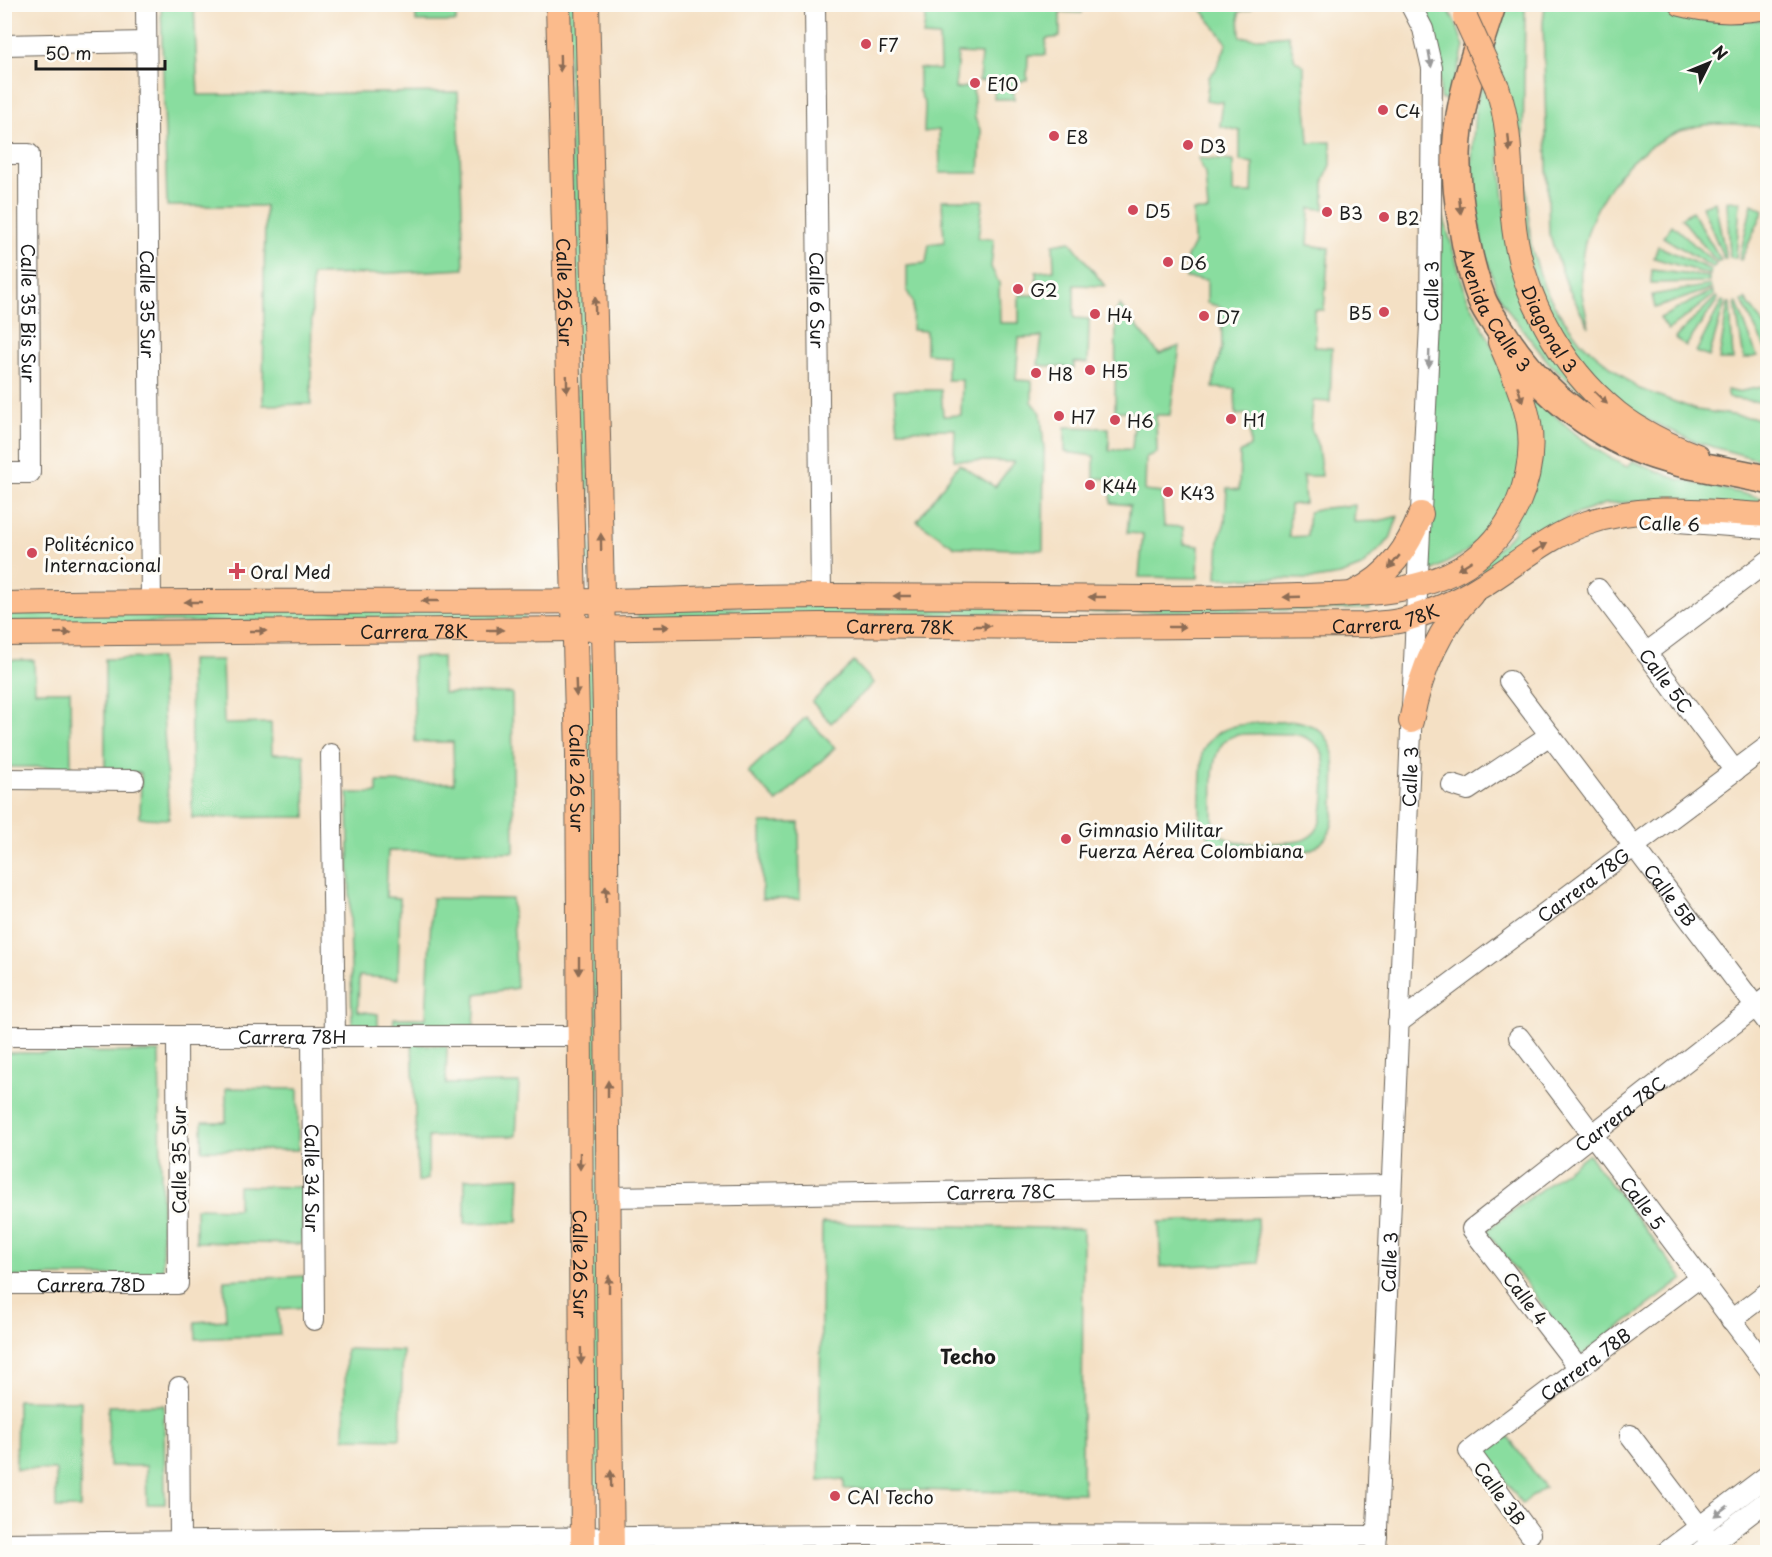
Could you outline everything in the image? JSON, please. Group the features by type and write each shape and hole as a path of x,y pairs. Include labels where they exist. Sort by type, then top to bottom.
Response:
{"highway":[{"name":"Avenida Calle 3","path":"1492,4 1465,87 1456,144 1460,211 1467,251 1483,301 1523,365 1567,407 1603,432 1654,456 1757,478"}],"main road":[{"name":"Calle 26 Sur","path":"558,4 578,754 583,1545"},
{"name":"Calle 26 Sur","path":"587,4 603,628 612,1545"},
{"path":"1681,4 1712,11 1738,12 1767,7"},
{"name":"Diagonal 3","path":"1461,11 1497,87 1506,118 1513,218 1522,269 1541,315 1567,359 1599,397 1642,430 1675,447 1757,478"},
{"name":"Carrera 78K","path":"4,604 602,601 821,596 1244,598 1403,590 1449,574 1469,563 1488,548 1504,528 1519,502 1527,476 1530,453 1528,422 1515,379 1483,301"},
{"name":"Carrera 78K","path":"4,634 819,625 1333,626 1401,620 1416,615 1476,590 1570,531 1607,516 1638,510 1767,515"},
{"path":"1350,594 1379,578 1395,562 1414,532 1421,514"},
{"path":"1411,721 1416,697 1433,650 1452,618 1476,590"}],"street":[{"name":"Calle 35 Sur","path":"146,4 151,603"},
{"name":"Calle 6 Sur","path":"815,4 821,596"},
{"name":"Calle 3","path":"1376,1544 1430,324 1432,68 1423,29 1410,4"},
{"path":"4,45 146,42"},
{"name":"Calle 35 Bis Sur","path":"4,154 29,154 30,473 4,473"},
{"name":"Calle 6","path":"1570,531 1599,524 1638,520 1767,530"},
{"path":"1646,654 1767,561"},
{"name":"Calle 5C","path":"1598,589 1735,771"},
{"name":"Calle 5B","path":"1509,681 1634,846 1761,1002 1767,1023"},
{"path":"1452,785 1468,790 1550,735"},
{"name":"Carrera 78G","path":"1398,1023 1767,746"},
{"path":"331,754 335,1036"},
{"path":"4,779 134,780"},
{"name":"Carrera 78C","path":"1472,1229 1761,1002"},
{"name":"Carrera 78H","path":"4,1036 579,1036"},
{"name":"Calle 35 Sur","path":"177,1036 178,1284"},
{"name":"Calle 34 Sur","path":"312,1036 314,1320"},
{"name":"Calle 5","path":"1519,1037 1767,1368"},
{"name":"Carrera 78C","path":"609,1197 1391,1185"},
{"name":"Calle 4","path":"1472,1229 1579,1368"},
{"name":"Carrera 78B","path":"1469,1451 1700,1277"},
{"name":"Carrera 78D","path":"4,1284 178,1284"},
{"path":"1731,1320 1767,1292"},
{"path":"179,1387 187,1545"},
{"path":"1630,1434 1700,1527 1706,1548 1767,1500"},
{"name":"Calle 3B","path":"1469,1451 1530,1534"},
{"path":"1666,1552 1767,1475"},
{"path":"4,1543 612,1545 846,1535 1376,1544"}],"green space":[{"path":"161,5 194,5 198,95 458,92 464,269 312,275 311,404 263,405 265,206 167,206"},
{"path":"416,5 456,5 456,22 416,22"},
{"path":"567,5 577,5 591,562 581,562"},
{"path":"927,5 1082,5 1082,13 1060,12 1060,37 1046,39 1046,55 1028,55 1027,80 1013,83 1014,99 994,99 995,79 979,81 981,54 958,53 955,89 973,86 975,118 981,132 979,173 940,173 939,130 924,132 925,105 919,91 919,68 940,70 939,37 923,36"},
{"path":"1198,5 1250,5 1251,9 1239,12 1240,37 1262,38 1288,35 1295,60 1304,66 1309,143 1331,142 1331,165 1324,180 1324,209 1310,208 1308,245 1329,248 1324,310 1314,310 1315,347 1332,348 1330,402 1313,401 1311,428 1318,447 1322,476 1303,476 1305,503 1290,505 1289,537 1307,536 1309,512 1325,508 1355,505 1354,522 1379,521 1398,516 1390,539 1361,567 1340,575 1315,579 1217,578 1219,538 1225,523 1227,488 1239,490 1240,453 1250,446 1250,414 1236,415 1235,389 1213,388 1222,347 1221,307 1207,303 1207,280 1186,278 1187,257 1194,243 1193,211 1208,211 1205,174 1198,158 1233,161 1233,193 1252,193 1253,163 1240,161 1240,131 1220,126 1223,102 1206,101 1209,77 1216,69 1227,43"},
{"path":"1421,5 1446,5 1457,26 1464,47 1449,100 1440,99 1437,50"},
{"path":"1504,5 1525,5 1523,148 1531,247 1544,287 1559,313 1581,342 1637,388 1697,410 1767,420 1767,462 1696,442 1631,412 1590,374 1543,302 1527,255 1489,45"},
{"path":"1545,5 1655,5 1674,13 1724,21 1763,20 1767,26 1767,128 1738,124 1709,124 1690,128 1668,137 1648,149 1630,164 1614,181 1601,201 1591,222 1581,268 1582,290 1589,327 1568,288 1549,234 1543,23"},
{"path":"1482,81 1497,123 1508,242 1590,399 1549,363 1512,316 1498,294 1482,244 1471,171 1475,110"},
{"path":"942,200 983,200 978,238 994,239 991,267 999,283 1000,323 1019,323 1019,295 1037,295 1036,272 1054,270 1053,244 1070,241 1105,286 1074,285 1074,318 1089,319 1088,363 1074,362 1074,368 1038,365 1042,337 1019,338 1016,380 1032,381 1032,402 1041,413 1044,450 1043,550 955,547 917,521 959,464 995,487 1014,462 954,460 955,429 898,430 894,390 941,390 943,416 961,415 962,380 947,380 947,355 926,353 926,331 912,330 913,302 907,291 907,265 926,263 929,244 944,242"},
{"path":"1727,201 1740,202 1736,258 1730,257"},
{"path":"1715,202 1726,258 1724,259 1702,206"},
{"path":"1752,204 1764,210 1741,260 1739,259"},
{"path":"1692,211 1721,260 1717,262 1681,218"},
{"path":"1442,212 1466,294 1503,368 1517,407 1521,470 1503,514 1466,552 1425,575"},
{"path":"1672,225 1716,264 1713,268 1663,237"},
{"path":"1658,246 1711,270 1710,275 1654,258"},
{"path":"1652,270 1709,277 1709,282 1651,283"},
{"path":"1710,285 1711,289 1655,308 1652,295"},
{"path":"1712,291 1714,295 1668,330 1660,318"},
{"path":"1716,297 1718,299 1686,346 1675,338"},
{"path":"1745,299 1767,329 1767,352 1742,301"},
{"path":"1722,301 1725,302 1709,357 1696,352"},
{"path":"1728,303 1730,303 1733,360 1719,360"},
{"path":"1735,303 1737,303 1757,356 1744,359"},
{"path":"1120,305 1159,354 1180,346 1170,415 1156,415 1157,453 1146,457 1145,491 1162,493 1164,526 1183,527 1184,544 1199,546 1198,578 1139,577 1143,534 1127,533 1130,505 1111,503 1112,479 1094,478 1094,456 1065,452 1065,427 1109,428 1109,450 1132,449 1135,412 1115,411 1116,311"},
{"path":"1767,386 1767,403 1729,398 1727,390 1737,392"},
{"path":"1527,390 1562,423 1599,451 1627,467 1633,461 1677,479 1767,499 1767,508 1646,501 1605,504 1571,516 1530,538 1484,570 1480,566 1514,532"},
{"path":"1370,600 1370,609 638,618 637,608"},
{"path":"525,608 525,619 5,624 4,613"},
{"path":"413,657 442,657 443,693 512,693 514,852 388,851 386,897 400,898 398,979 359,976 358,1011 378,1014 378,1029 352,1028 348,793 377,793 377,782 454,783 453,742 415,742"},
{"path":"160,658 169,819 140,818 141,773 105,773 105,659"},
{"path":"4,660 34,660 35,691 70,691 71,767 5,767"},
{"path":"190,660 222,660 224,724 271,723 272,754 304,754 306,817 192,818"},
{"path":"854,662 874,683 831,723 812,702"},
{"path":"583,663 594,663 603,1487 591,1487"},
{"path":"806,717 835,748 777,802 748,772"},
{"path":"1295,721 1320,731 1327,738 1331,748 1335,770 1334,812 1331,829 1321,843 1306,851 1254,854 1224,849 1210,838 1201,820 1202,753 1208,741 1218,733 1242,725","holes":["1258,733 1298,735 1316,744 1323,757 1325,779 1323,805 1315,832 1306,839 1294,842 1266,843 1234,842 1220,834 1213,819 1213,770 1220,747 1227,739 1237,735"]},
{"path":"761,823 799,823 800,899 762,899"},
{"path":"432,898 512,899 517,988 476,994 474,1026 393,1029 394,1018 426,1018"},
{"path":"412,1044 447,1046 446,1084 519,1083 516,1136 428,1137 428,1179 418,1182"},
{"path":"159,1052 163,1275 5,1277 4,1053"},
{"path":"226,1088 298,1089 298,1150 202,1150 202,1122 226,1122"},
{"path":"1588,1154 1683,1279 1581,1356 1486,1231"},
{"path":"520,1177 518,1222 465,1223 465,1179"},
{"path":"238,1186 303,1187 302,1244 196,1242 196,1208 238,1209"},
{"path":"1257,1218 1259,1263 1161,1267 1159,1222"},
{"path":"822,1223 1083,1229 1082,1474 1084,1493 844,1489 844,1479 819,1481"},
{"path":"305,1276 307,1307 278,1309 280,1335 196,1339 195,1322 226,1320 224,1280"},
{"path":"346,1349 403,1351 400,1439 344,1438"},
{"path":"17,1400 81,1401 80,1508 56,1508 56,1470 16,1469"},
{"path":"164,1405 165,1504 147,1504 146,1466 109,1466 108,1406"},
{"path":"1507,1436 1545,1487 1522,1504 1485,1453"}],"place":[{"name":"F7","path":"866,44"},
{"name":"E10","path":"975,83"},
{"name":"C4","path":"1383,110"},
{"name":"E8","path":"1054,136"},
{"name":"D3","path":"1188,145"},
{"name":"D5","path":"1133,210"},
{"name":"B3","path":"1327,212"},
{"name":"B2","path":"1384,217"},
{"name":"D6","path":"1168,262"},
{"name":"G2","path":"1018,289"},
{"name":"B5","path":"1384,312"},
{"name":"H4","path":"1095,314"},
{"name":"D7","path":"1204,316"},
{"name":"H5","path":"1090,370"},
{"name":"H8","path":"1036,373"},
{"name":"H7","path":"1059,416"},
{"name":"H1","path":"1231,419"},
{"name":"H6","path":"1115,420"},
{"name":"K44","path":"1090,485"},
{"name":"K43","path":"1168,492"},
{"name":"Politécnico Internacional","path":"32,553"},
{"name":"Oral Med","path":"237,571"},
{"name":"Gimnasio Militar Fuerza Aérea Colombiana","path":"1066,839"},
{"name":"CAI Techo","path":"835,1496"}],"district":[{"name":"Techo","path":"968,1356"}]}
